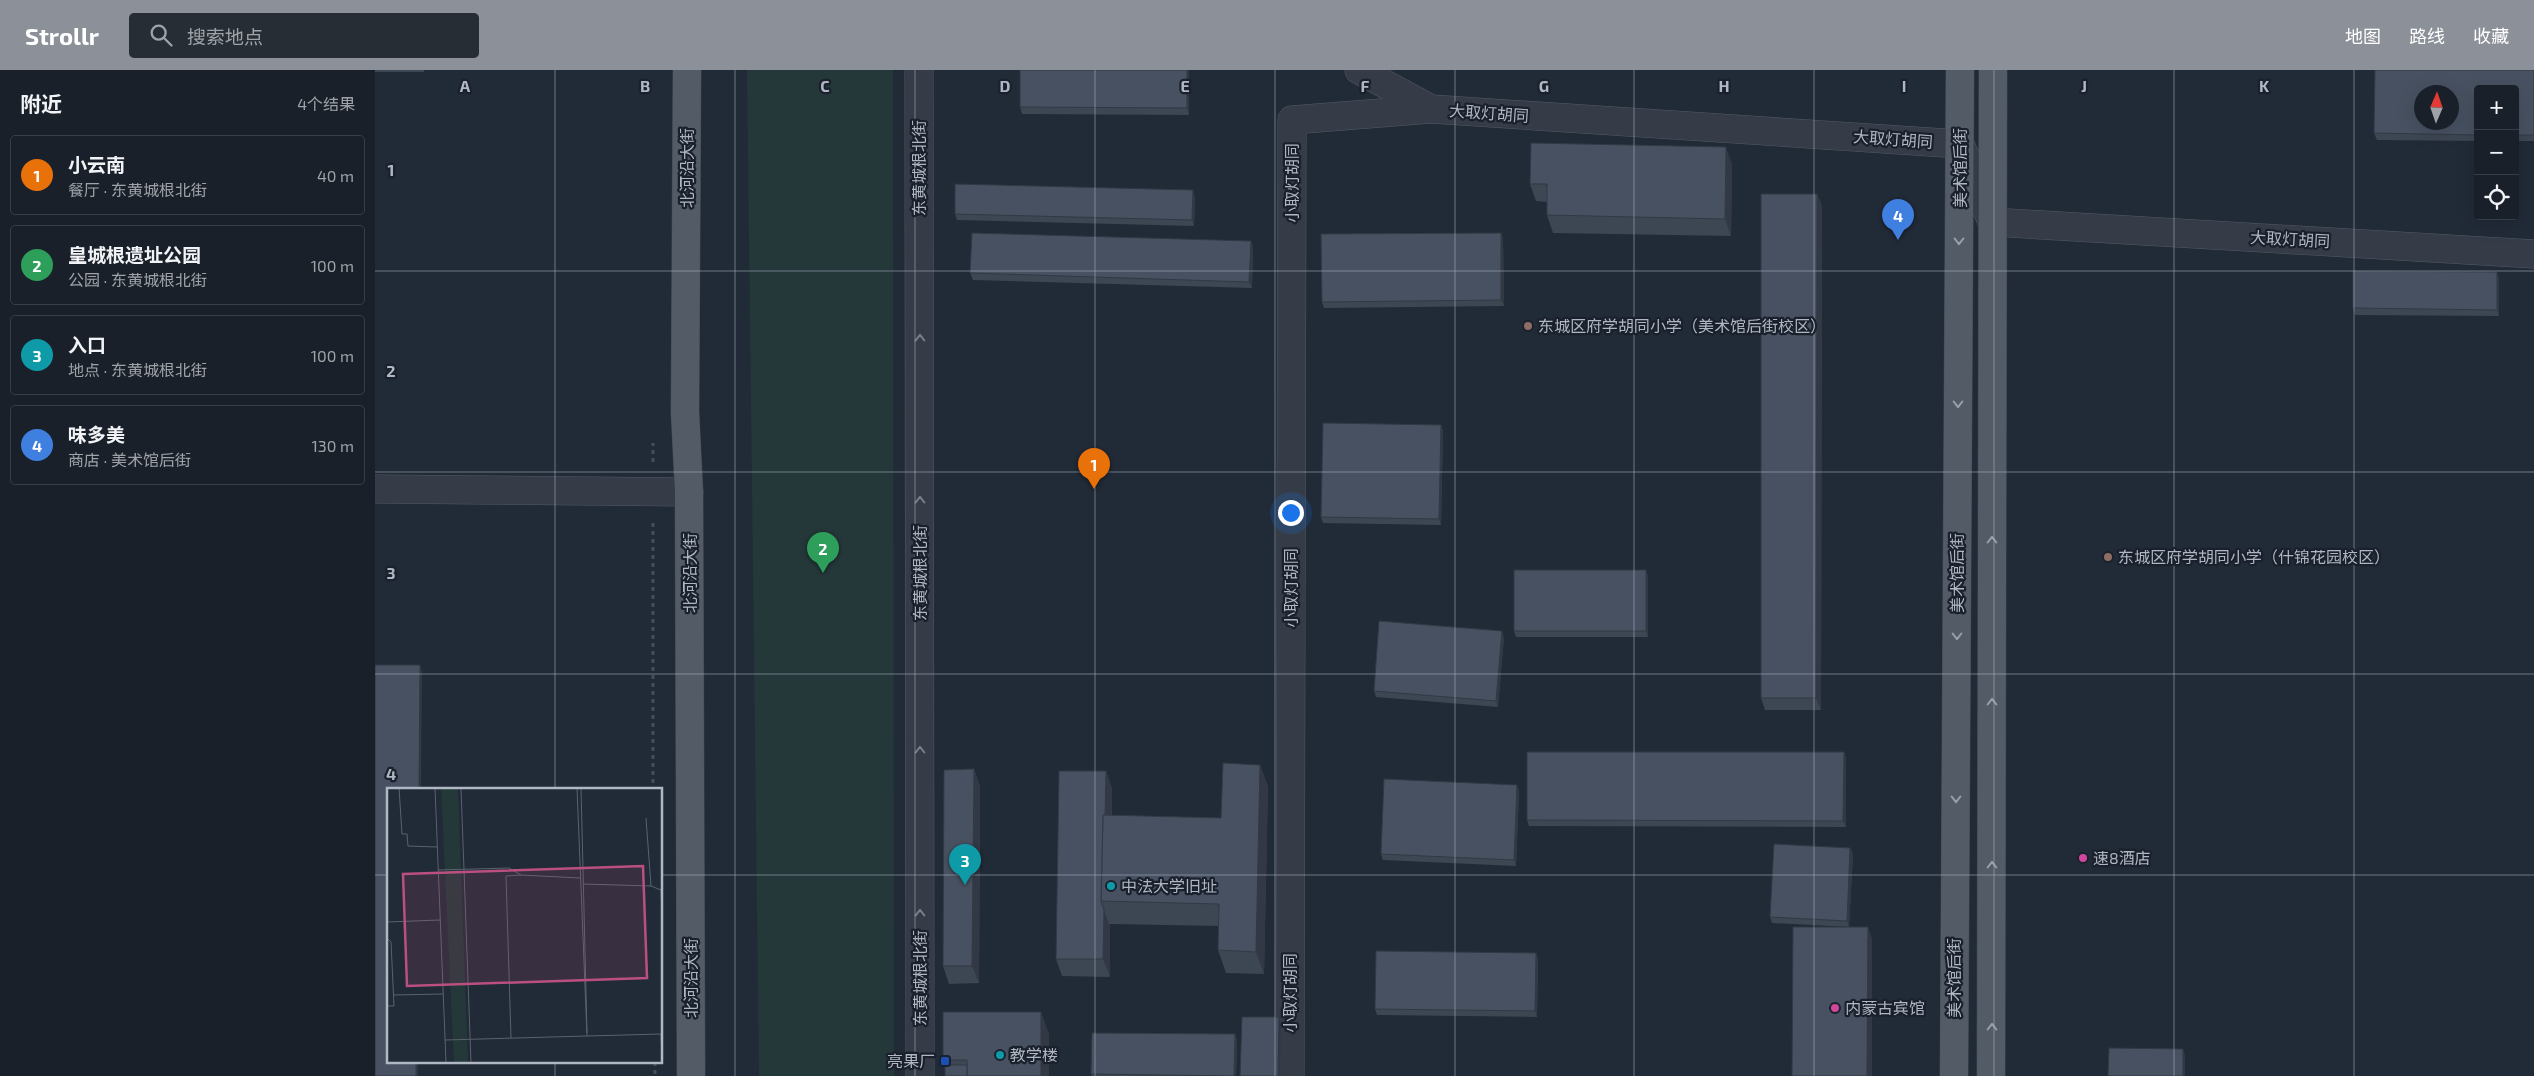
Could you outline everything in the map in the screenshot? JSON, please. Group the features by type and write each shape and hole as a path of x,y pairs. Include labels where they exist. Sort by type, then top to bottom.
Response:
{"main road":[{"name":"北河沿大街","path":"687,70 685,412 689,492 691,1076"},
{"name":"美术馆后街","path":"1954,1076 1960,70"},
{"name":"美术馆后街","path":"1991,1076 1993,70"}],"street":[{"name":"东黄城根北街","path":"919,70 921,1076"},
{"name":"大取灯胡同","path":"1359,70 1431,109 1960,144"},
{"name":"小取灯胡同","path":"1290,1076 1292,120 1431,109"},
{"path":"1960,144 1992,222"},
{"name":"大取灯胡同","path":"1992,222 2534,254"},
{"path":"375,489 689,492"}],"shaded area":[{"path":"747,70 893,70 894,1076 759,1076"}],"building":[{"path":"1020,70 1187,70 1187,108 1020,107"},
{"path":"2375,70 2534,70 2534,135 2519,135 2519,85 2474,85 2474,135 2374,133"},
{"path":"1531,143 1726,147 1725,219 1547,215 1547,184 1530,184"},
{"path":"955,184 1193,190 1192,220 955,214"},
{"path":"1761,194 1817,194 1816,698 1761,698"},
{"path":"972,233 1251,241 1249,282 970,273"},
{"path":"1501,233 1501,300 1322,302 1321,234"},
{"path":"2353,271 2497,272 2497,310 2353,308"},
{"path":"1323,423 1441,425 1439,519 1321,517"},
{"path":"1514,570 1646,570 1646,631 1514,631"},
{"path":"1379,621 1502,631 1496,701 1374,691"},
{"path":"375,665 420,665 419,788 387,788 387,1064 416,1064 416,1076 375,1076"},
{"path":"1527,752 1844,752 1843,821 1527,820"},
{"path":"1223,763 1260,765 1256,952 1218,950 1219,904 1101,901 1103,815 1221,818"},
{"path":"974,769 972,966 943,966 944,770"},
{"path":"1059,771 1106,771 1101,901 1104,910 1103,959 1056,959"},
{"path":"1384,779 1517,785 1514,860 1381,854"},
{"path":"1774,844 1850,848 1847,921 1770,917"},
{"name":"内蒙古宾馆","path":"1793,927 1868,927 1867,1076 1792,1076"},
{"path":"1376,951 1536,953 1535,1011 1375,1009"},
{"path":"943,1012 1041,1012 1041,1076 967,1076 967,1060 943,1060"},
{"path":"1242,1017 1279,1017 1278,1076 1240,1076"},
{"path":"1092,1033 1235,1034 1234,1076 1091,1074"},
{"path":"2109,1048 2183,1049 2183,1076 2108,1076"},
{"path":"945,1065 967,1065 967,1076 945,1076"}],"place":[{"name":"味多美","path":"1898,240"},
{"name":"东城区府学胡同小学（美术馆后街校区）","path":"1528,326"},
{"name":"小云南","path":"1094,489"},
{"name":"东城区府学胡同小学（什锦花园校区）","path":"2108,557"},
{"name":"皇城根遗址公园","path":"823,573"},
{"name":"速8酒店","path":"2083,858"},
{"name":"入口","path":"965,885"},
{"name":"中法大学旧址","path":"1111,886"},
{"name":"内蒙古宾馆","path":"1835,1008"},
{"name":"教学楼","path":"1000,1055"},
{"name":"亮果厂","path":"945,1061"}]}
